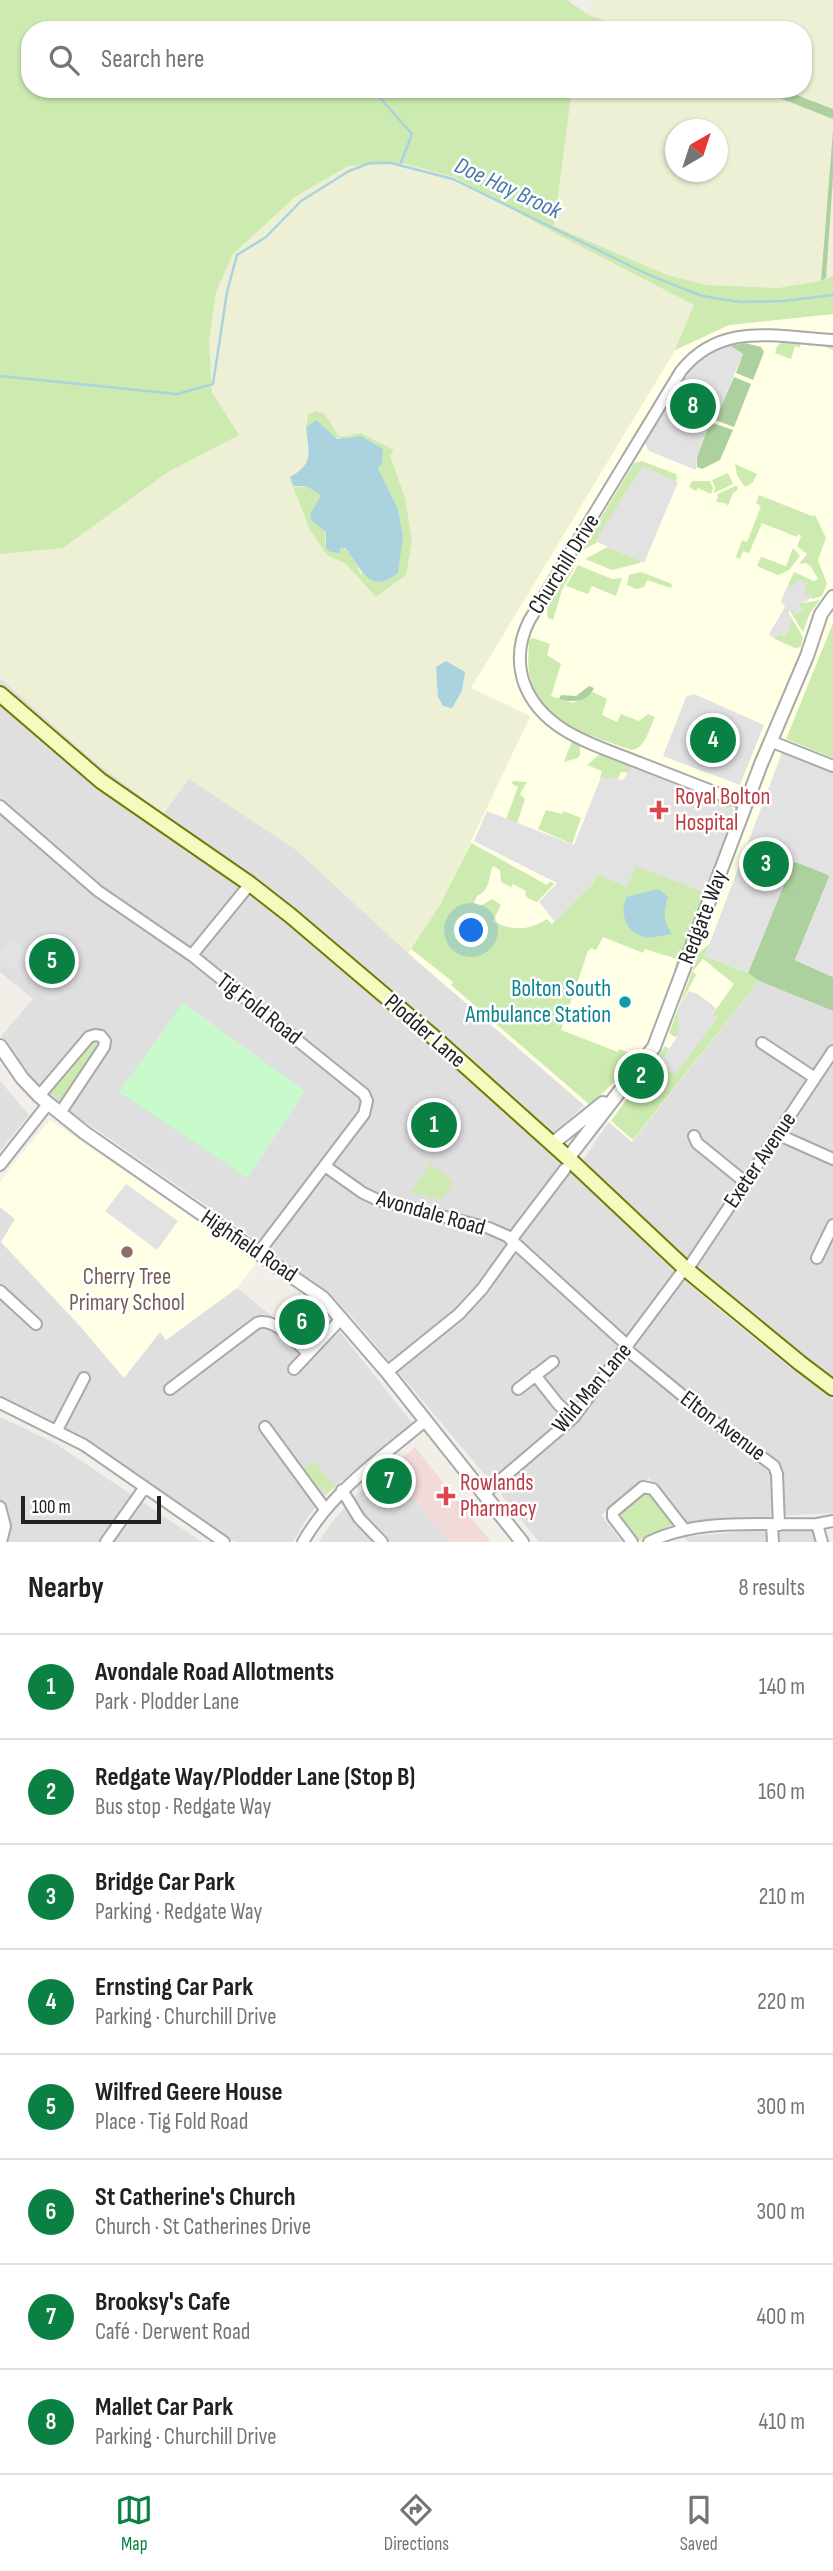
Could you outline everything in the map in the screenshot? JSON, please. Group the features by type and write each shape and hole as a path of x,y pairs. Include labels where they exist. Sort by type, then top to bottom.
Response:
{"main road":[{"name":"Plodder Lane","path":"0,694 101,781 250,884 291,916 415,1021 552,1144 566,1163 686,1269 833,1388"}],"street":[{"name":"Churchill Drive","path":"745,804 561,729 550,721 531,699 522,676 520,646 529,621 691,358 712,344 736,336 833,340"},
{"name":"Redgate Way","path":"566,1163 654,1047 770,741 825,607 833,597"},
{"name":"Redgate Way","path":"821,621 833,611"},
{"path":"770,741 833,766"},
{"name":"Tig Fold Road","path":"0,806 98,891 192,956 364,1094 367,1109 259,1252"},
{"path":"192,956 250,884"},
{"path":"0,1165 89,1037 101,1036 105,1041 104,1047 60,1114"},
{"path":"762,1043 815,1078"},
{"name":"Highfield Road","path":"0,1046 22,1078 60,1114 308,1286 342,1318 522,1542"},
{"name":"Exeter Avenue","path":"686,1269 832,1056"},
{"name":"Redgate Way","path":"552,1144 621,1090"},
{"path":"777,1134 833,1160"},
{"path":"694,1136 696,1143 745,1182"},
{"path":"387,1372 459,1314 482,1289 566,1163"},
{"name":"Avondale Road","path":"324,1166 363,1193 377,1199 489,1228 513,1241 627,1348"},
{"path":"817,1258 833,1225"},
{"name":"Wild Man Lane","path":"484,1494 573,1418 686,1269"},
{"path":"0,1291 36,1324"},
{"path":"294,1370 342,1318"},
{"path":"186,1392 174,1385 228,1351 257,1323 264,1321 273,1324 308,1353"},
{"name":"Elton Avenue","path":"627,1348 716,1423 774,1466 777,1474 773,1542"},
{"path":"517,1389 553,1362"},
{"path":"536,1375 558,1405 573,1418"},
{"path":"57,1430 83,1378"},
{"path":"0,1403 57,1430 224,1542"},
{"path":"303,1542 325,1509 342,1490 425,1421"},
{"path":"265,1427 325,1509"},
{"path":"106,1542 145,1487"},
{"path":"632,1542 613,1517 613,1512 643,1487 653,1489 682,1530 687,1542"},
{"path":"342,1490 359,1518 382,1542"},
{"path":"0,1507 5,1526 1,1542"},
{"path":"649,1542 682,1530 721,1525 817,1524 833,1521"},
{"path":"817,1524 822,1542"}],"shaded area":[{"path":"594,0 833,0 833,109 804,98 812,98 812,21 604,21 587,14"},
{"path":"571,98 780,98 833,119 821,281 778,288 707,285 667,275 554,225"},
{"path":"402,163 454,177 694,305 675,350 471,688 530,716 441,904 408,953 295,849 189,779 164,813 94,761 0,678 0,554 63,548 168,472 239,435 212,392 209,342 216,292 233,254 295,197 348,166","holes":["325,414 339,437 349,435 393,450 390,456 405,498 375,597 346,564 327,555 290,477 304,469 308,461 305,422"]},
{"path":"833,178 833,276 826,278"},
{"name":"Royal Bolton Hospital","path":"833,314 833,1011 759,981 632,1142 584,1105 408,953 441,904 530,717 471,688 675,350 729,325"},
{"path":"725,343 743,354 715,420 711,418 697,457 696,470 649,451 645,443 647,436 684,374 691,365"},
{"path":"643,466 678,482 644,563 595,541"},
{"path":"797,579 807,584 804,593 811,596 808,601 799,603 803,610 796,615 791,610 788,612 792,621 786,637 779,634 775,639 769,634 785,607 781,601 788,585 793,587"},
{"path":"0,678 94,761 163,813 189,778 296,849 408,953 584,1105 543,1146 685,1281 788,1366 833,1399 833,1513 718,1519 686,1526 649,1478 601,1515 622,1542 539,1542 502,1496 496,1478 487,1477 351,1316 328,1293 272,1251 49,1097 24,1071 1,1036 33,999 0,972"},
{"path":"694,694 764,725 740,785 663,756 686,697"},
{"path":"783,750 833,767 833,977 795,960 830,876 794,861 748,973 705,956"},
{"path":"632,766 738,812 707,894 636,866 627,887 597,874 593,883 555,922 539,902 557,883 474,841 487,811 574,845 601,777 623,780"},
{"path":"13,940 56,979 50,986 59,995 52,1003 0,958 0,953"},
{"path":"759,981 833,1011 833,1381 696,1272 581,1163 609,1122 632,1142"},
{"path":"689,991 698,994 716,1008 712,1014 717,1019 675,1074 668,1070 663,1075 655,1069 678,1036 678,1009"},
{"path":"0,1081 29,1115 0,1151"},
{"name":"Cherry Tree Primary School","path":"50,1120 257,1262 237,1288 166,1340 160,1332 124,1378 80,1326 1,1242 15,1219 0,1207 0,1183"},
{"path":"126,1184 178,1221 157,1250 105,1211"},
{"path":"0,1207 15,1219 80,1326 124,1378 160,1332 166,1340 237,1288 318,1353 340,1332 413,1424 331,1489 309,1515 293,1542 235,1542 85,1438 0,1396"},
{"path":"0,1417 53,1442 202,1542 0,1542"},
{"path":"415,1447 491,1542 448,1542 411,1495 419,1489 397,1462"},
{"path":"397,1462 419,1489 412,1496 448,1542 319,1542 332,1522 356,1495"},
{"path":"768,1529 815,1529 818,1542 688,1542 684,1537"}],"green space":[{"path":"0,0 567,0 587,14 604,21 21,21 21,98 571,98 554,226 667,275 707,285 778,288 821,281 833,276 833,314 729,325 675,350 694,305 454,177 402,163 348,166 295,197 233,254 216,292 209,342 212,392 239,435 168,472 63,548 0,554"},
{"path":"780,98 804,98 833,109 833,119"},
{"path":"833,130 833,178 826,278 821,281"},
{"path":"784,340 833,343 833,350 813,342 811,346 801,343 799,348 795,346 791,359 775,353 777,346"},
{"path":"745,343 761,347 764,352 753,380 736,373 743,354 730,346"},
{"path":"734,377 751,384 734,427 715,420"},
{"path":"315,411 325,414 339,437 361,433 394,450 390,456 405,498 412,541 406,575 376,597 346,564 327,555 310,530 293,487 306,486 321,495 310,514 311,520 326,532 325,543 339,549 344,548 354,558 361,575 398,509 378,468 352,436 346,438 336,437 316,420 306,427 308,415"},
{"path":"710,422 733,430 720,460 702,469 697,467 697,457"},
{"path":"642,461 676,474 677,479 674,482 643,467 596,543 581,551 634,463"},
{"path":"735,464 757,474 753,482 745,487 737,475"},
{"path":"728,473 733,484 714,493 712,480"},
{"path":"692,481 710,481 713,488 711,494 689,487"},
{"path":"735,486 738,489 733,493 728,506 716,502 716,495"},
{"path":"759,495 815,515 826,538 818,560 827,584 822,596 812,599 803,593 807,583 793,587 788,585 794,572 814,581 818,579 806,563 799,564 807,554 797,546 801,536 798,534 797,537 762,523 749,553 743,551 740,559 736,557 742,540 747,542 761,506 756,503"},
{"path":"608,547 641,561 612,570 585,559"},
{"path":"793,548 800,556 789,570 778,575 757,566 761,557 786,566"},
{"path":"578,565 612,579 622,578 616,596 592,586 588,594 566,586"},
{"path":"570,568 574,568 562,590 553,620 548,618 548,605"},
{"path":"641,572 672,584 671,588 647,580 644,587 636,589 627,585 629,575"},
{"path":"820,600 810,613 803,632 790,611 800,602"},
{"path":"788,612 803,637 801,647 795,648 775,639 779,634 785,637"},
{"path":"833,623 833,758 786,739"},
{"path":"533,638 550,644 547,655 561,664 551,696 573,703 593,692 607,699 602,715 617,722 621,714 639,721 648,714 655,717 640,746 631,750 583,732 554,715 543,704 534,689 529,672 529,640"},
{"path":"589,686 594,688 584,699 559,699 561,695 576,696"},
{"path":"572,741 580,746 580,755 564,762"},
{"path":"601,753 633,765 634,768 630,773 621,772 618,779 600,778 602,771 587,765"},
{"path":"513,781 527,782 520,794 525,799 517,823 506,819 518,787 512,784"},
{"path":"699,791 731,806 734,816 675,974 677,959 645,949 643,953 603,937 596,950 591,948 588,951 561,1030 618,1052 619,1049 641,1057 590,1105 451,985 453,982 411,949 440,905 471,843 547,885 550,881 554,884 537,902 525,895 526,891 513,884 511,887 501,882 500,870 493,866 487,887 474,903 480,906 492,899 501,905 493,921 506,927 527,928 547,919 552,924 593,883 597,874 635,866 719,804 698,794"},
{"path":"546,810 562,814 563,811 581,818 572,844 538,829"},
{"path":"793,861 830,875 795,960 833,977 833,1011 759,981 748,973"},
{"path":"709,944 705,956 748,973 759,981 633,1140 611,1121 665,1046 670,1050 655,1069 668,1069 717,1018 712,1015 734,984 703,959 693,971 696,975 678,1009 699,953"},
{"path":"183,1003 305,1091 247,1178 119,1092"},
{"path":"678,1009 678,1036 675,1037 669,1033"},
{"path":"97,1039 99,1046 63,1102 49,1091 90,1041"},
{"path":"426,1102 456,1127 441,1145 411,1123"},
{"path":"429,1162 454,1182 441,1200 410,1192 423,1176"},
{"path":"314,1461 335,1487 329,1492 320,1490 304,1469"},
{"path":"642,1492 650,1492 676,1523 635,1542 617,1514"}],"water":[{"path":"316,420 337,439 361,436 383,449 382,463 378,468 398,509 403,537 398,573 388,580 379,582 366,576 345,548 340,549 340,553 330,552 326,548 326,532 311,520 310,514 321,495 306,486 293,486 290,477 307,462 306,427"},
{"path":"446,661 465,672 462,691 452,708 443,706 438,697 436,667"},
{"path":"658,889 668,897 665,916 672,934 644,937 632,931 625,921 625,903 627,897"}],"waterway":[{"path":"381,99 412,134 400,165"},
{"name":"Doe Hay Brook","path":"0,376 177,394 213,384 227,292 237,255 266,237 301,201 349,171 370,163 391,163 453,179 649,275 702,296 740,302 784,301 833,295"}],"place":[{"name":"Mallet Car Park","path":"693,406"},
{"name":"Ernsting Car Park","path":"713,740"},
{"name":"Royal Bolton Hospital","path":"659,810"},
{"name":"Bridge Car Park","path":"766,864"},
{"name":"Wilfred Geere House","path":"52,961"},
{"name":"Bolton South Ambulance Station","path":"625,1002"},
{"name":"Redgate Way/Plodder Lane (Stop B)","path":"641,1076"},
{"name":"Avondale Road Allotments","path":"434,1125"},
{"name":"Cherry Tree Primary School","path":"127,1252"},
{"name":"St Catherine's Church","path":"302,1322"},
{"name":"Brooksy's Cafe","path":"389,1481"},
{"name":"Rowlands Pharmacy","path":"446,1496"}]}
